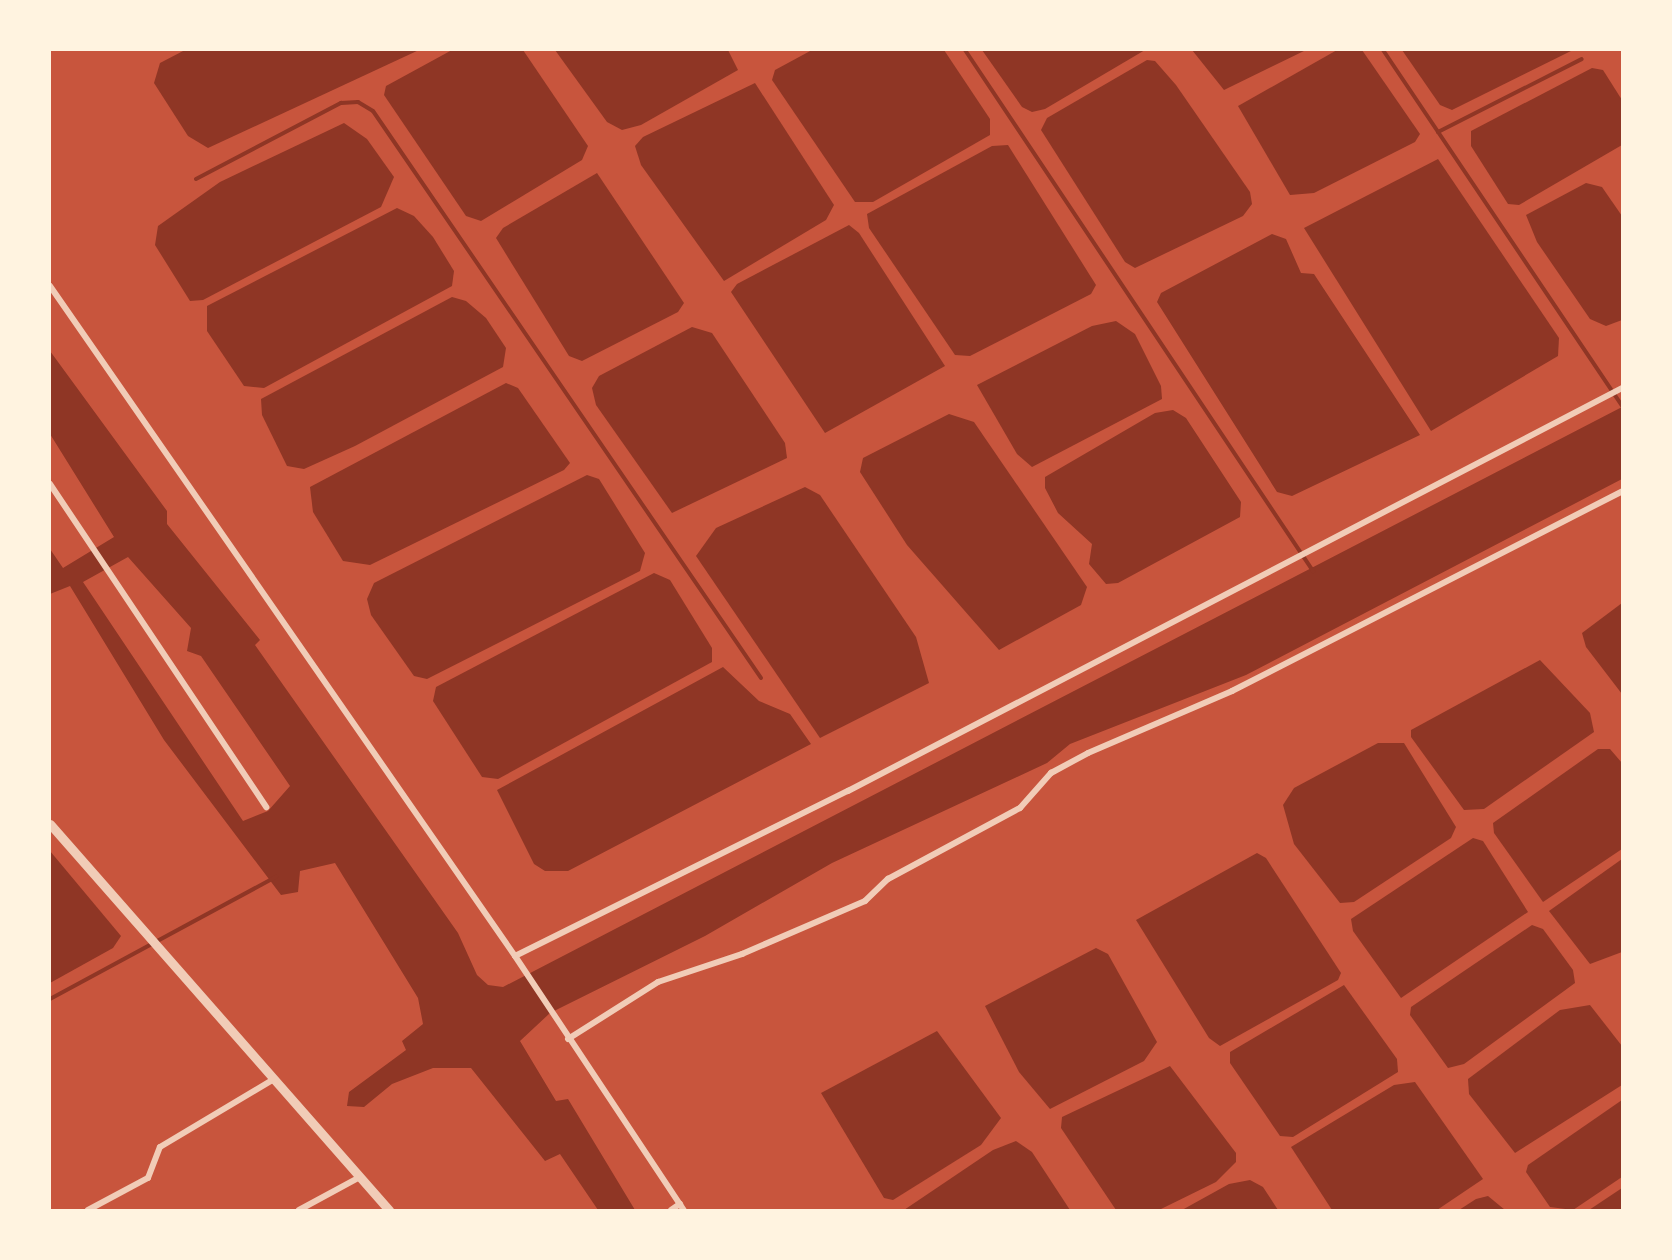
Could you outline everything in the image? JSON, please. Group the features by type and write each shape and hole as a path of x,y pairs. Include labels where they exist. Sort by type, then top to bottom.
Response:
{"street":[{"path":"50,286 515,956 568,1039 684,1210"},
{"path":"515,956 1292,560 1621,389"},
{"path":"50,484 90,549 266,807"},
{"path":"568,1039 658,982 742,954 865,901 888,879 1020,808 1051,774 1088,753 1337,639 1623,490"},
{"path":"50,824 389,1210"},
{"path":"88,1210 148,1178 160,1147 274,1079"},
{"path":"299,1210 360,1177"},
{"path":"671,1210 680,1204"}],"shaded area":[{"path":"185,50 419,50 208,148 188,136 154,83 160,63"},
{"path":"452,50 523,50 588,146 582,160 481,221 466,216 384,95 386,86"},
{"path":"555,50 728,50 738,70 641,125 622,130 607,122"},
{"path":"812,50 944,50 990,119 990,135 873,202 855,202 772,80 775,70"},
{"path":"982,50 1145,50 1045,109 1032,112 1022,107"},
{"path":"1192,50 1306,50 1224,90"},
{"path":"1337,50 1362,50 1420,134 1415,142 1314,193 1290,195 1238,106"},
{"path":"1402,50 1573,50 1452,110 1440,105"},
{"path":"1147,60 1155,61 1176,85 1250,192 1252,204 1243,216 1135,268 1125,262 1041,130 1047,118"},
{"path":"1592,68 1603,70 1622,100 1622,145 1519,205 1508,204 1471,146 1471,131"},
{"path":"755,83 834,205 826,220 724,281 641,165 635,146 643,137"},
{"path":"344,123 367,139 394,177 381,207 203,300 190,301 155,245 158,226 220,182"},
{"path":"1008,145 1096,285 1091,294 970,356 955,355 869,228 867,214 992,146"},
{"path":"1438,159 1559,338 1558,356 1431,431 1304,228"},
{"path":"597,173 684,303 678,312 582,361 569,356 496,238 503,228"},
{"path":"1586,183 1602,187 1622,216 1622,320 1606,326 1590,319 1537,242 1526,215"},
{"path":"397,208 414,216 433,237 454,271 452,286 264,388 244,386 207,331 207,306"},
{"path":"849,225 859,233 945,366 825,433 731,292 737,284"},
{"path":"1272,234 1286,239 1301,273 1314,274 1420,435 1292,496 1277,492 1157,302 1161,293"},
{"path":"452,297 466,301 486,318 506,348 503,367 355,446 304,469 287,466 262,415 261,399"},
{"path":"1116,321 1135,334 1161,386 1162,399 1032,467 1017,454 977,385 1092,326"},
{"path":"692,327 712,333 785,443 787,458 672,513 596,405 592,388 599,376"},
{"path":"50,351 167,511 167,524 260,640 255,645 458,933 477,975 488,985 503,987 1622,407 1622,479 1246,675 1070,744 1047,763 832,863 705,936 550,1013 520,1041 556,1101 568,1099 635,1210 598,1210 560,1154 545,1161 471,1068 433,1068 392,1084 364,1107 347,1106 349,1092 406,1050 402,1041 423,1024 418,998 335,863 300,871 298,892 281,895 164,740 70,586 50,594 50,549 63,568 114,537 50,434","holes":["128,557 191,628 187,651 201,656 290,786 268,811 243,821 83,582"]},
{"path":"506,383 518,388 570,463 564,470 370,565 343,561 313,512 310,487"},
{"path":"1173,410 1186,418 1241,502 1240,517 1118,583 1106,584 1089,564 1092,544 1058,513 1045,488 1045,477 1155,413"},
{"path":"949,414 974,422 1087,587 1081,605 999,650 907,545 860,472 863,458"},
{"path":"587,475 599,479 645,553 640,571 427,679 414,676 371,615 367,599 374,583"},
{"path":"805,487 820,495 916,637 929,683 820,738 696,556 716,528"},
{"path":"654,573 670,580 712,648 712,662 498,779 482,777 433,701 436,687"},
{"path":"1622,603 1622,694 1586,647 1582,633"},
{"path":"1540,660 1590,713 1594,732 1484,809 1464,810 1411,737 1411,730"},
{"path":"723,667 759,701 790,714 811,744 568,871 545,871 534,864 497,790"},
{"path":"1378,743 1404,743 1456,827 1451,838 1354,902 1340,903 1294,844 1283,805 1294,788"},
{"path":"1598,749 1610,749 1622,763 1622,849 1543,902 1494,833 1493,823"},
{"path":"1473,838 1483,841 1528,912 1401,998 1353,931 1351,919"},
{"path":"50,851 121,936 113,948 50,983"},
{"path":"1257,853 1266,858 1341,973 1338,980 1220,1046 1209,1038 1136,920"},
{"path":"1622,859 1622,952 1590,964 1549,911"},
{"path":"1532,925 1543,929 1573,970 1575,983 1464,1064 1448,1068 1410,1015 1411,1007"},
{"path":"1096,948 1108,954 1157,1042 1144,1061 1050,1109 1019,1072 985,1006"},
{"path":"1344,985 1397,1059 1398,1072 1293,1137 1280,1136 1230,1063 1230,1052"},
{"path":"1590,1005 1622,1046 1622,1085 1515,1153 1469,1094 1468,1079 1560,1010"},
{"path":"937,1031 1001,1118 981,1145 893,1200 884,1198 821,1093"},
{"path":"1170,1066 1236,1153 1236,1162 1216,1182 1159,1210 1116,1210 1061,1128 1062,1117"},
{"path":"1415,1082 1483,1179 1437,1210 1332,1210 1291,1147 1394,1085"},
{"path":"1622,1100 1622,1177 1573,1210 1550,1207 1526,1172 1528,1165"},
{"path":"1016,1141 1032,1152 1070,1210 904,1210 993,1150"},
{"path":"1250,1180 1263,1187 1278,1210 1182,1210 1229,1184"},
{"path":"1622,1188 1622,1210 1589,1210"},
{"path":"1488,1196 1505,1210 1459,1210 1476,1199"}],"waterway":[{"path":"965,50 1313,571"},
{"path":"1383,50 1622,406"},
{"path":"1438,132 1582,59"},
{"path":"196,179 341,103 358,102 373,111 761,678"},
{"path":"50,999 276,877"}]}
